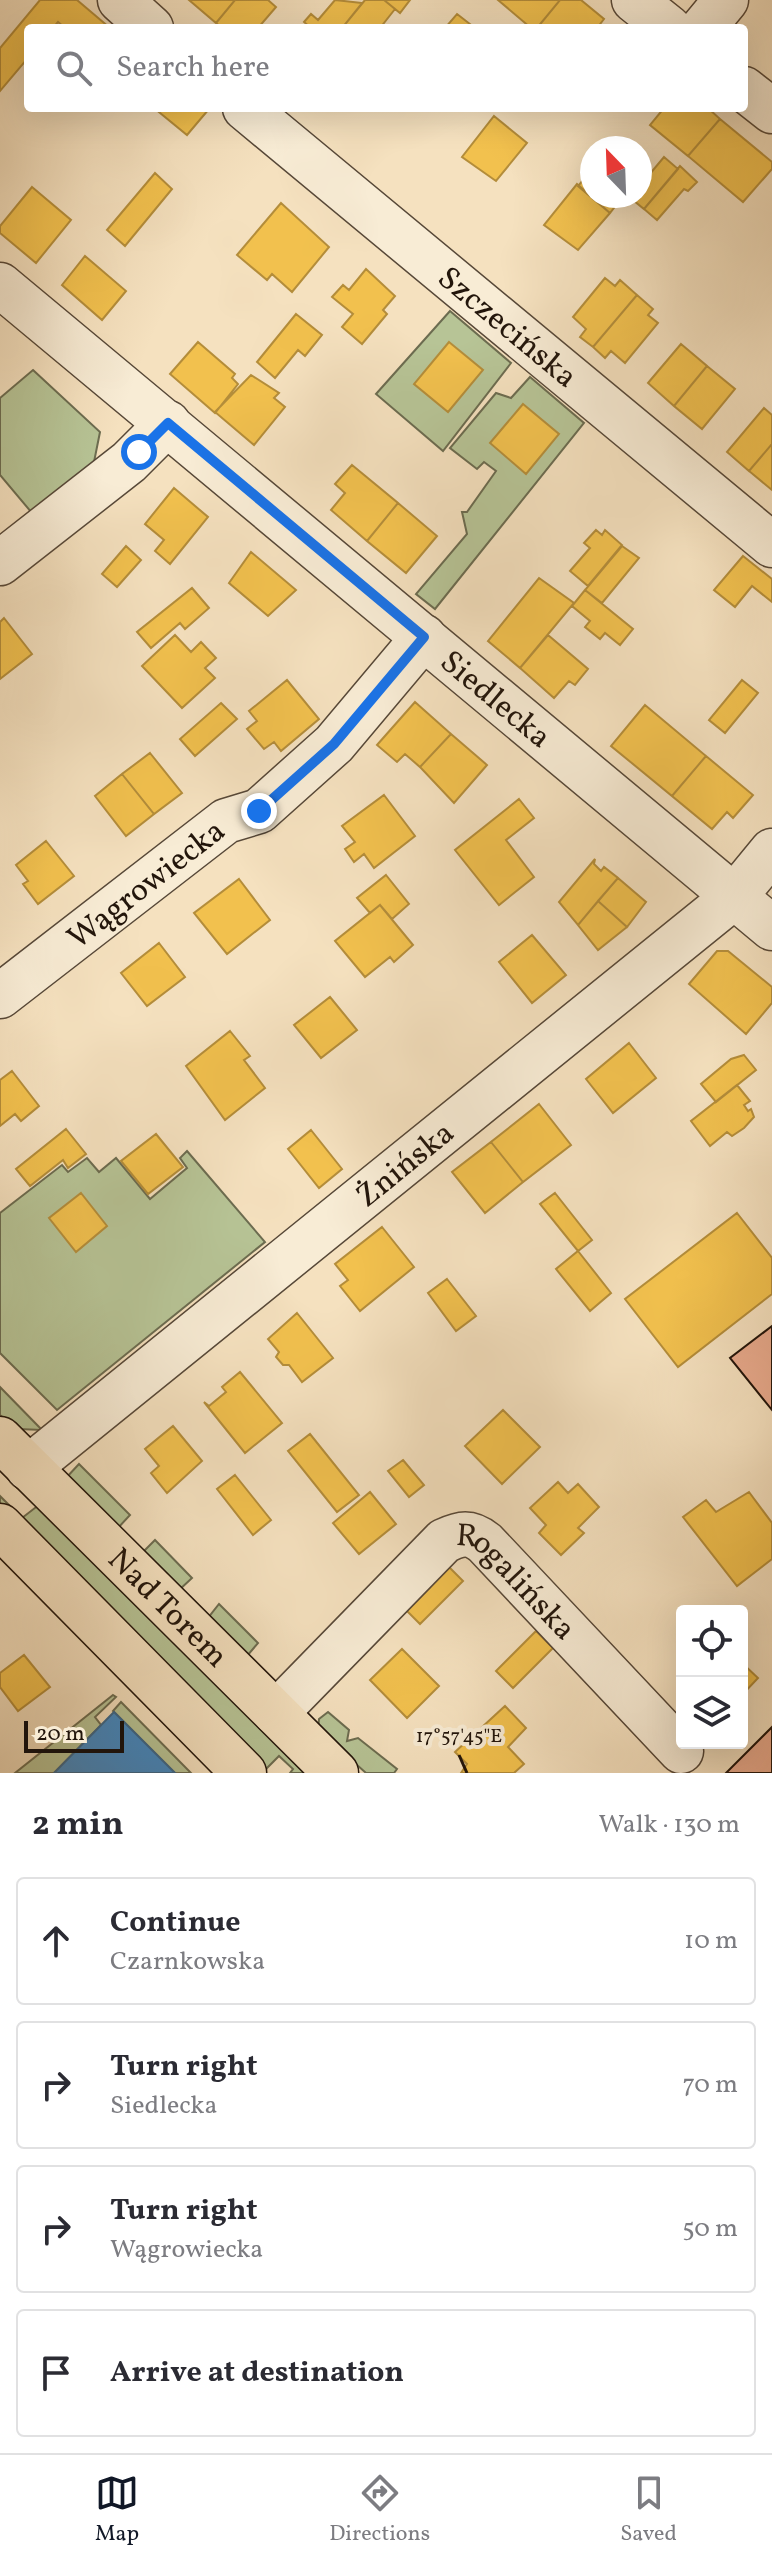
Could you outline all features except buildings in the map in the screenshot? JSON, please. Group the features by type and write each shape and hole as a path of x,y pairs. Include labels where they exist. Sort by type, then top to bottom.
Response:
{"main road":[{"name":"Nad Torem","path":"14,1454 336,1773"},
{"name":"Nad Torem","path":"0,1526 244,1773"}],"street":[{"path":"120,0 147,24"},
{"path":"634,0 664,24"},
{"path":"706,24 726,0"},
{"path":"748,92 772,111"},
{"name":"Szczecińska","path":"250,112 772,545"},
{"name":"Siedlecka","path":"0,285 772,928"},
{"path":"0,563 129,462 168,423"},
{"name":"Wągrowiecka","path":"0,996 226,821 259,811 334,744 424,637"},
{"name":"Żnińska","path":"14,1454 735,896 772,851"},
{"name":"Rogalińska","path":"276,1713 444,1541 460,1533 475,1535 485,1543 681,1751"}],"green space":[{"path":"450,311 511,363 443,451 376,394"},
{"path":"33,370 100,432 94,462 32,513 0,475 0,398"},
{"path":"530,377 584,423 435,609 416,594 467,534 462,512 467,512 496,471 484,462 477,469 450,448 496,393 511,398"},
{"path":"187,1151 265,1242 57,1410 0,1353 0,1213 62,1165 68,1172 87,1158 99,1172 116,1158 150,1199 187,1168 180,1158"},
{"path":"0,1387 42,1430 18,1429 0,1415"},
{"path":"79,1464 130,1515 117,1529 65,1479"},
{"path":"0,1496 22,1518 40,1504 308,1773 290,1773 293,1769 279,1756 266,1769 0,1503"},
{"path":"155,1540 192,1578 178,1591 141,1554"},
{"path":"219,1604 258,1643 247,1656 208,1618"},
{"path":"113,1695 116,1697 95,1717 101,1725 54,1773 15,1773"},
{"path":"121,1702 191,1773 175,1773 113,1711"},
{"path":"328,1712 349,1730 347,1741 358,1738 397,1769 394,1773 366,1773 318,1730 319,1719"}],"route":[{"path":"139,452 168,423 424,637 334,744 259,811"}]}
